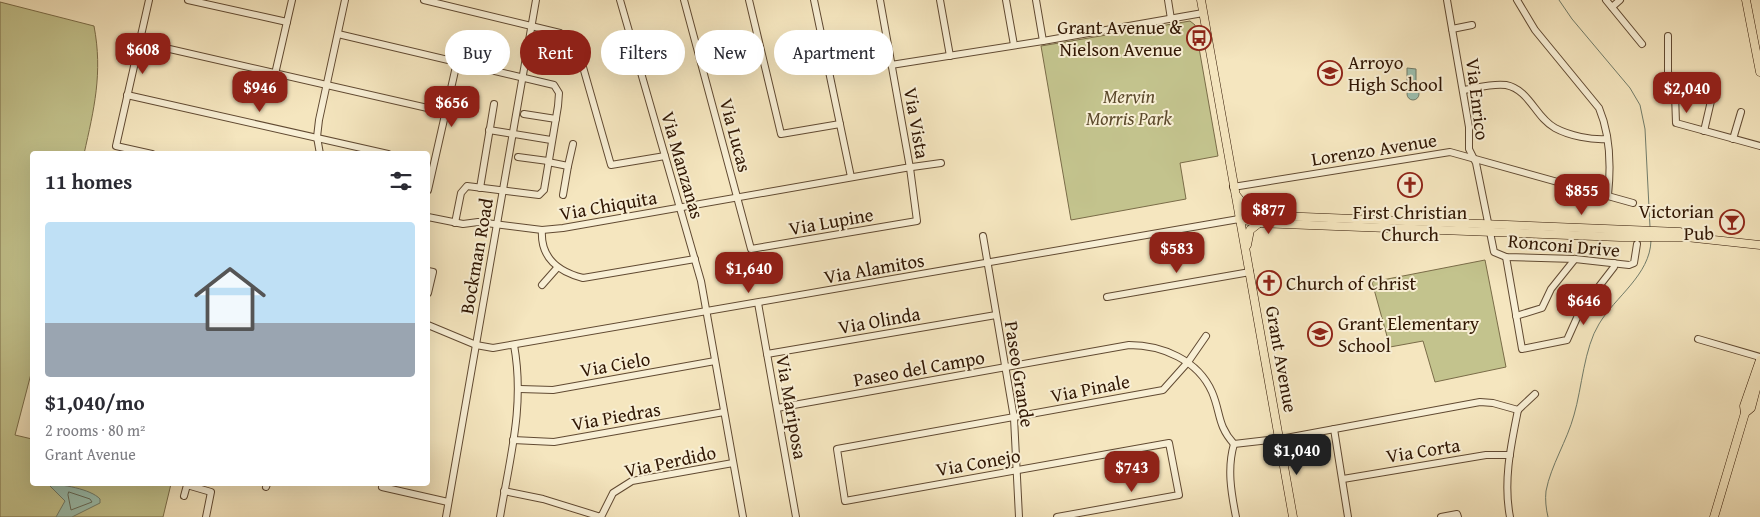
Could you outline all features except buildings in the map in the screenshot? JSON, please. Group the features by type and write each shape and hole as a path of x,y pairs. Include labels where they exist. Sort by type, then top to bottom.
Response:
{"main road":[{"name":"Grant Avenue","path":"1201,0 1293,517"},
{"path":"1746,0 1757,39 1760,72"},
{"path":"1234,190 1248,210 1260,220"},
{"path":"1239,219 1643,234 1680,232 1686,237 1760,245"},
{"path":"1246,247 1250,230 1260,220"},
{"path":"1714,517 1745,413 1744,406 1760,358"},
{"path":"1745,413 1750,408 1760,374"}],"street":[{"path":"138,151 116,146 149,0"},
{"path":"188,0 287,22"},
{"path":"275,74 292,0"},
{"path":"319,151 317,137 326,86 346,0"},
{"path":"424,0 560,33 574,46 581,60 611,165 665,156"},
{"name":"Bockman Road","path":"446,517 536,0"},
{"name":"Via Manzanas","path":"620,0 695,259 706,310 741,517"},
{"name":"Via Lucas","path":"684,0 751,250"},
{"path":"749,0 782,134 840,124"},
{"path":"814,0 851,177"},
{"name":"Via Vista","path":"880,0 885,30"},
{"path":"940,0 950,56"},
{"path":"1006,0 1014,45"},
{"path":"1036,0 1043,41"},
{"path":"1168,0 1171,19"},
{"name":"Via Enrico","path":"1447,0 1470,127 1469,149 1476,163 1487,227"},
{"path":"1517,0 1535,30 1599,108 1605,122 1607,139 1608,196"},
{"path":"1606,0 1642,44"},
{"path":"1612,7 1620,0"},
{"path":"893,65 1204,13"},
{"path":"1452,29 1472,25"},
{"path":"338,34 445,59"},
{"path":"1668,36 1668,72 1675,94 1676,123 1760,146"},
{"path":"140,42 445,112"},
{"path":"455,223 463,189 467,186 502,192 508,190 540,195 544,190 559,93 554,85 510,74"},
{"path":"430,163 454,75"},
{"name":"Via Vista","path":"893,75 910,168 917,221"},
{"path":"1463,90 1496,84 1508,85 1527,97 1554,127 1592,140 1607,139"},
{"path":"127,95 375,151"},
{"path":"1704,130 1711,101"},
{"path":"480,188 494,104"},
{"path":"1733,139 1741,112"},
{"path":"524,114 556,119"},
{"path":"490,130 551,140"},
{"path":"563,196 573,144"},
{"name":"Lorenzo Avenue","path":"1234,190 1443,151 1472,157 1633,203"},
{"path":"518,157 568,166"},
{"name":"Via Chiquita","path":"430,217 455,223 496,224 542,230 680,208 851,177 941,164"},
{"name":"Via Alamitos","path":"430,326 476,345 489,348 514,345 706,310 758,303 1239,219"},
{"name":"Via Lupine","path":"751,250 917,221"},
{"name":"Ronconi Drive","path":"1487,227 1494,252 1506,257 1575,259 1634,264 1637,244"},
{"path":"542,230 544,249 557,268 568,274 583,278 695,259"},
{"name":"Paseo Grande","path":"983,236 1014,418 1018,517"},
{"path":"1506,257 1522,349 1568,340 1580,311 1614,267 1614,263"},
{"path":"1516,316 1542,308 1551,290 1575,259"},
{"path":"542,285 557,268"},
{"path":"1107,297 1250,272"},
{"name":"Via Mariposa","path":"758,303 796,517"},
{"name":"Via Olinda","path":"767,354 996,315"},
{"name":"Via Pinale","path":"837,448 1163,390 1188,362 1206,336"},
{"path":"1698,339 1760,358"},
{"path":"500,517 520,389 514,345"},
{"name":"Paseo del Campo","path":"777,408 1129,345 1145,345 1164,349 1188,362 1207,384 1224,432 1234,444"},
{"name":"Via Cielo","path":"520,389 552,390 715,361"},
{"path":"1510,517 1506,498 1510,455 1518,410 1534,394"},
{"path":"1236,517 1230,488 1230,469 1234,444 1334,429 1480,402 1518,410"},
{"name":"Via Piedras","path":"513,440 554,442 724,412"},
{"path":"1334,429 1348,517"},
{"name":"Via Conejo","path":"837,448 845,501 1169,443 1179,496 1057,517"},
{"name":"Via Corta","path":"1343,479 1486,455 1510,455"},
{"name":"Via Perdido","path":"601,517 612,493 632,482 733,463"},
{"path":"184,496 187,486"},
{"path":"191,486 208,490 212,494 206,517"},
{"path":"382,486 448,502"},
{"path":"504,491 543,499 601,517"},
{"path":"1441,517 1458,516"}],"green space":[{"path":"0,2 94,26 97,43 96,91 85,151 30,151 30,378 15,435 30,439 30,486 171,486 163,517 0,517"},
{"name":"Mervin Morris Park","path":"1190,21 1195,25 1218,156 1180,163 1186,199 1071,220 1041,46"},
{"path":"1485,260 1506,367 1435,382 1423,341 1390,347 1372,282"}],"water":[{"path":"1407,68 1416,69 1416,84 1407,84"},
{"path":"1413,88 1419,94 1413,100 1407,94"},
{"path":"50,486 68,486 90,492 100,499 100,503 72,517 56,517 65,501"}],"waterway":[{"path":"1559,0 1572,19 1630,88 1640,105 1645,129 1650,227"},
{"path":"1548,517 1546,504 1548,481 1574,415 1587,356 1594,334 1606,314 1631,285 1645,265 1651,241"}],"place":[{"name":"Grant Avenue & Nielson Avenue","path":"1199,38"},
{"name":"Arroyo High School","path":"1330,73"},
{"name":"First Christian Church","path":"1410,185"},
{"name":"Victorian Pub","path":"1732,222"},
{"name":"Church of Christ","path":"1269,283"},
{"name":"Grant Elementary School","path":"1320,334"}]}
